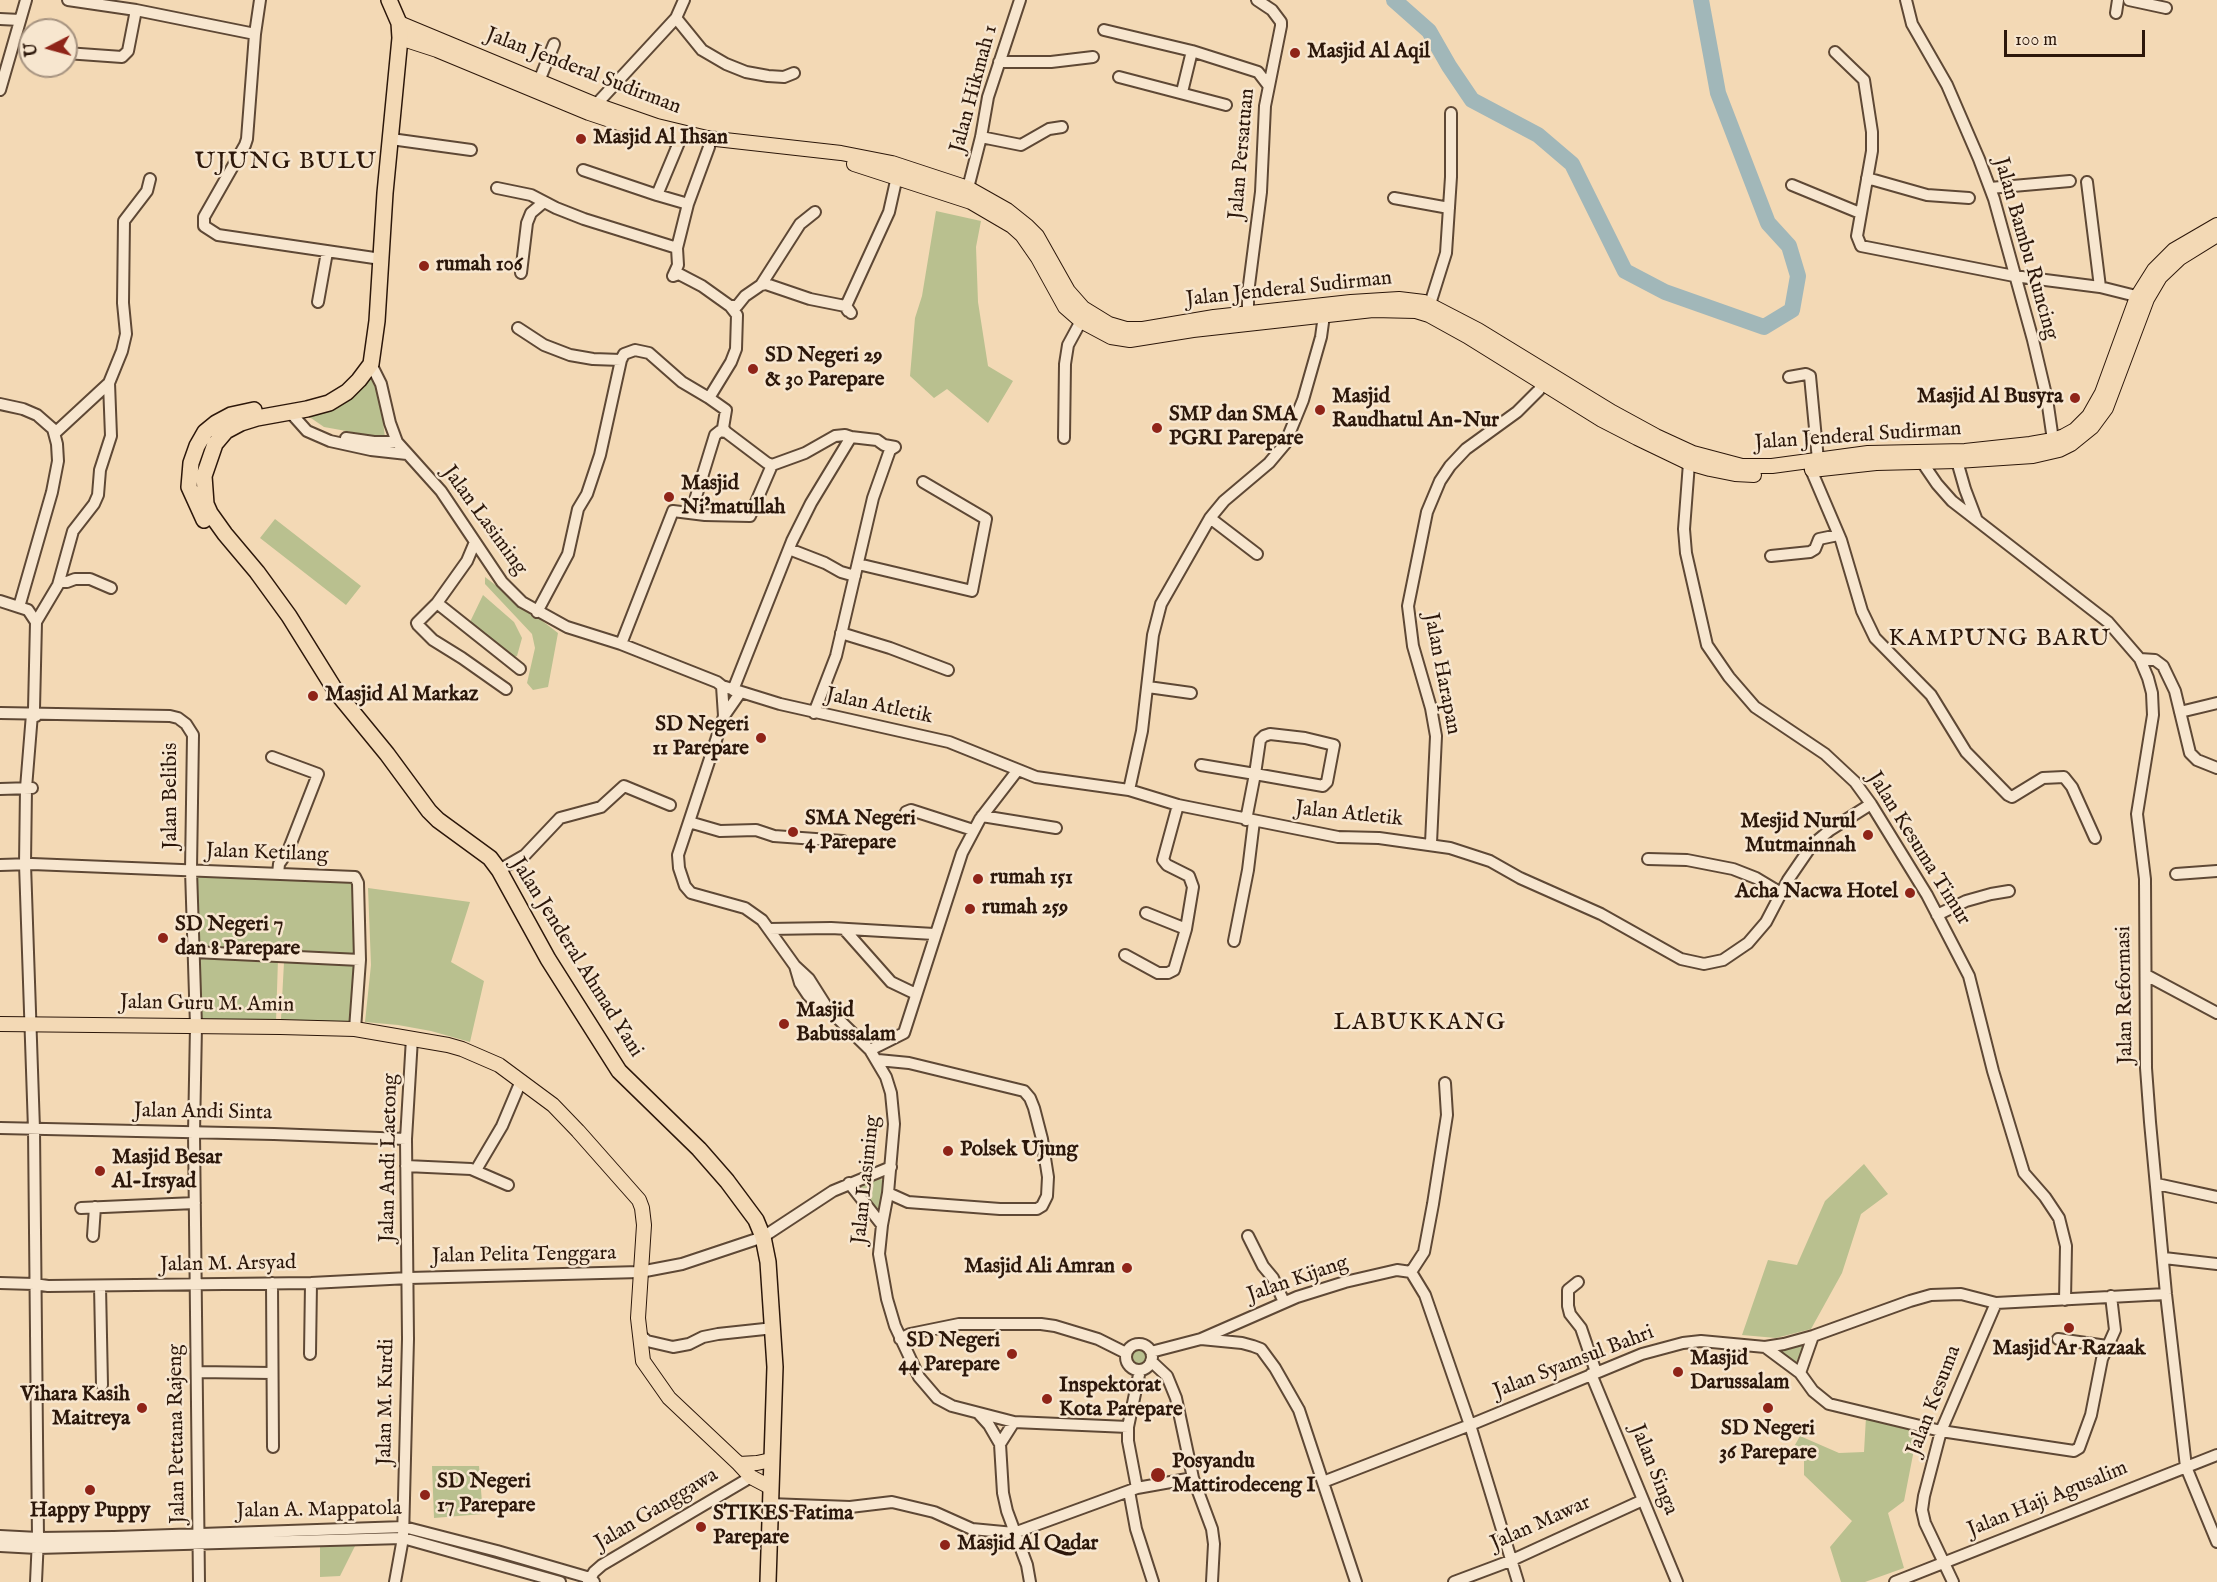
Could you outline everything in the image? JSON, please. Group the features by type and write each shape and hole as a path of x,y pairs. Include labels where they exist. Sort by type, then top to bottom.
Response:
{"highway":[{"path":"371,364 377,321 400,31 390,0"},
{"name":"Jalan Jenderal Ahmad Yani","path":"371,364 347,392 329,403 241,423 226,431 215,444 204,476 204,496 210,513 290,616 337,693 375,737 429,811 490,858 499,870 548,959 619,1071 699,1149 727,1181 756,1220 763,1237 768,1262 774,1328 775,1407 769,1504 768,1582"}],"main road":[{"name":"Jalan Jenderal Sudirman","path":"400,31 539,81 592,108"},
{"name":"Jalan Jenderal Sudirman","path":"400,31 437,50 680,140 709,147 898,171 971,202 1012,226 1038,258 1065,307 1081,321 1111,337 1130,340 1248,319"},
{"name":"Jalan Jenderal Sudirman","path":"652,129 708,138 841,153 898,171 968,188 1008,210 1027,226 1036,236 1068,291 1083,308 1109,324 1126,329 1248,319 1399,299 1430,304 1478,330 1637,438 1689,463 1735,474 1758,475 1812,464"},
{"name":"Jalan Jenderal Sudirman","path":"1325,310 1397,310 1429,315 1542,381 1593,407 1672,445 1710,458 1754,467 1876,463 1976,450 2071,444 2092,427 2106,408 2150,276 2163,258 2217,225"},
{"name":"Jalan Jenderal Sudirman","path":"2142,298 2180,258 2217,235"},
{"name":"Jalan Jenderal Sudirman","path":"1921,457 1957,461 2033,456 2056,445"},
{"name":"Jalan Guru M. Amin","path":"0,1024 31,1027 196,1026 355,1029 462,1049 499,1065 553,1105 639,1200 644,1225 640,1272 639,1334 644,1361 669,1398 751,1477 770,1488"},
{"path":"739,1464 771,1460"}],"street":[{"path":"22,18 27,0"},
{"path":"68,0 136,10 255,34"},
{"path":"260,0 255,34 247,139 204,217 204,226 218,235 381,259"},
{"path":"592,108 676,18 684,0"},
{"name":"Jalan Hikmah 1","path":"968,188 988,97 1020,0"},
{"name":"Jalan Bambu Runcing","path":"1906,0 1912,24 1947,86 1990,188 2047,399 2056,445"},
{"path":"2116,13 2118,0"},
{"path":"2129,0 2166,8"},
{"name":"Jalan Persatuan","path":"1248,319 1248,293 1261,192 1265,106 1281,22 1272,10 1260,1"},
{"path":"78,54 122,57 128,51 136,10"},
{"path":"676,18 702,50 726,64 746,72 768,76 784,77 794,73"},
{"path":"0,19 18,20"},
{"path":"0,90 18,30"},
{"path":"1104,30 1192,51 1258,72 1268,86"},
{"path":"539,81 554,44"},
{"path":"1182,92 1192,51"},
{"path":"1835,52 1864,80 1872,132 1872,151 1860,213 1858,240 1861,246 2014,276 2100,286 2142,298"},
{"path":"999,62 1051,62 1093,57"},
{"path":"1119,76 1226,105"},
{"path":"1430,304 1446,253 1451,113"},
{"path":"981,137 1021,145 1048,129 1062,127"},
{"path":"391,139 471,150"},
{"path":"657,195 680,140"},
{"path":"709,147 688,204 677,248 678,266 673,276 679,273 730,306 737,315 736,349 731,362 709,398"},
{"path":"583,170 688,204"},
{"path":"761,285 766,284 810,299 845,306 850,313 846,306 889,212 898,171"},
{"path":"36,1582 34,1129 29,788 36,622 60,582 73,531 94,504 98,495 100,470 111,436 109,383 126,334 123,303 124,221 147,191 150,178"},
{"path":"1867,178 1928,195 1969,198"},
{"path":"1990,188 2070,181"},
{"path":"2087,182 2100,286"},
{"path":"1792,185 1860,213"},
{"path":"497,188 531,195 584,219 677,248"},
{"path":"1394,198 1449,208"},
{"path":"521,273 527,223 531,213 544,202"},
{"path":"730,306 737,306 745,296 761,285 800,224 815,212"},
{"path":"318,302 327,252"},
{"path":"1129,790 1142,731 1153,636 1161,604 1210,518 1224,501 1269,463 1285,444 1304,400 1321,337 1325,310"},
{"path":"1064,438 1065,364 1068,345 1081,321"},
{"path":"518,328 544,345 570,355 592,359 621,360"},
{"path":"537,612 568,554 578,509 600,455 621,360 624,354 635,350 649,353 682,382 726,410 723,428 726,432 772,465 805,453 835,436 845,435 877,440 895,447 890,450 873,498 836,656 814,713"},
{"name":"Jalan Lasiming","path":"371,364 381,384 397,442 441,491 502,582 522,602 567,627 621,644 722,686"},
{"path":"1789,376 1806,374 1810,376 1812,464 1869,628 1882,646 1931,695 1966,752 2009,796 2043,778 2064,777 2072,787 2095,838"},
{"name":"Jalan Harapan","path":"1431,843 1436,736 1431,708 1413,646 1408,606 1427,512 1440,481 1450,466 1466,449 1517,412 1539,390 1542,381"},
{"path":"55,433 109,383"},
{"path":"0,404 31,411 48,425 55,433 58,453 57,469 19,606"},
{"path":"288,412 332,434 354,440 397,442"},
{"path":"288,412 307,431 330,441 371,450 407,453"},
{"path":"691,513 716,435 720,431 726,432"},
{"path":"724,716 737,692 789,549 812,503 851,437"},
{"name":"Jalan Reformasi","path":"1921,457 1952,501 2108,622 2139,659 2148,678 2153,705 2138,814 2145,879 2146,1068 2166,1294 2186,1467 2217,1542"},
{"path":"1957,461 1977,519"},
{"name":"Jalan Kesuma Timur","path":"1689,463 1684,522 1686,553 1707,645 1729,677 1755,707 1840,766 1871,804 1938,915 1969,975 1993,1071 2024,1173 2045,1197 2059,1218 2066,1246 2065,1300"},
{"path":"621,644 674,511 752,515 772,465"},
{"path":"858,564 972,591 986,519 923,482"},
{"path":"1210,518 1257,554"},
{"path":"1771,556 1810,552 1815,549 1819,539 1838,535"},
{"path":"475,542 466,561 437,603 417,623 420,629 506,689"},
{"path":"789,549 855,576"},
{"path":"60,582 90,579 111,588"},
{"path":"0,601 28,610 36,622"},
{"path":"437,603 520,669"},
{"path":"842,633 948,670"},
{"path":"2139,659 2155,660 2163,666 2171,680 2190,753 2201,762 2217,768"},
{"path":"722,686 724,716"},
{"name":"Jalan Atletik","path":"722,686 814,713 949,742 1017,771 1051,780 1129,790 1178,805 1338,837 1431,843 1472,854 1601,914 1681,959 1704,964 1723,960 1748,943 1766,921 1780,893 1812,845 1830,830 1871,804"},
{"path":"1148,687 1191,693"},
{"path":"2180,712 2217,703"},
{"name":"Jalan Belibis","path":"0,713 170,716 186,724 193,735 191,870 196,1026 194,1132"},
{"name":"Jalan Lasiming","path":"724,716 678,861 687,890 697,896 745,908 770,929 795,966 800,983 808,995 828,1009 870,1050 886,1077 894,1107 891,1167 879,1254 891,1315 919,1377 937,1398 952,1406 979,1414 1014,1422 1128,1427"},
{"path":"1201,765 1255,774 1323,786 1327,782 1334,745 1305,738 1267,735 1260,740 1255,774 1250,821 1248,870 1234,940"},
{"path":"272,757 318,774 288,851 279,864 278,874"},
{"path":"2201,762 2217,757"},
{"path":"870,1050 904,1033 934,934 962,853 982,816 1017,771"},
{"path":"499,870 525,855 560,818 601,807 624,786 670,805"},
{"path":"0,789 29,788"},
{"path":"1125,955 1158,973 1173,970 1186,928 1192,898 1189,876 1167,865 1163,860 1178,805"},
{"path":"903,817 911,810 973,830"},
{"path":"982,816 1056,828"},
{"path":"689,822 720,831 756,830 774,836 843,841"},
{"path":"1648,859 1687,860 1733,869 1756,878 1780,893"},
{"name":"Jalan Ketilang","path":"0,865 29,864 357,878 360,960"},
{"path":"2176,874 2217,871"},
{"path":"1938,915 1966,901 2010,891"},
{"path":"1146,913 1186,928"},
{"path":"770,929 843,929 934,934"},
{"path":"843,929 891,982 916,994"},
{"path":"194,952 360,960 355,1029"},
{"path":"2146,975 2217,1013"},
{"name":"Jalan Andi Laetong","path":"408,1278 406,1139 412,1038"},
{"path":"878,1060 909,1063 1024,1091 1034,1108 1048,1177 1047,1196 1042,1206 1037,1209 1000,1209 908,1202 888,1193"},
{"path":"476,1170 502,1126 521,1082"},
{"path":"1445,1083 1447,1115 1433,1204 1424,1252 1411,1272 1425,1295 1470,1425 1518,1582"},
{"name":"Jalan Andi Sinta","path":"0,1128 406,1139"},
{"name":"Jalan Pettana Rajeng","path":"194,1132 199,1582"},
{"path":"406,1166 465,1167 508,1185"},
{"name":"Jalan Pelita Tenggara","path":"408,1278 640,1272 682,1264 763,1237 833,1191 891,1167"},
{"path":"849,1183 882,1225"},
{"path":"2157,1184 2217,1197"},
{"path":"81,1208 195,1203"},
{"path":"93,1236 95,1207"},
{"path":"1248,1236 1263,1266 1274,1278 1284,1302"},
{"path":"2163,1258 2217,1264"},
{"name":"Jalan Kijang","path":"1201,1339 1284,1302 1345,1282 1397,1270 1411,1272"},
{"name":"Jalan M. Arsyad","path":"34,1287 311,1283 408,1278"},
{"name":"Jalan M. Kurdi","path":"395,1582 404,1532 408,1278"},
{"name":"Jalan Singa","path":"1578,1282 1568,1290 1570,1314 1581,1328 1594,1373 1677,1582"},
{"path":"0,1283 34,1287"},
{"path":"272,1283 273,1447"},
{"path":"310,1354 311,1283"},
{"path":"100,1286 102,1385"},
{"path":"0,1290 34,1287"},
{"name":"Jalan Syamsul Bahri","path":"1323,1482 1470,1425 1642,1354 1694,1341 1765,1347 1813,1336 1910,1300 1931,1295 1961,1294 1996,1303 2166,1294"},
{"path":"1765,1347 1800,1373 1813,1391 1829,1404 1941,1431 1980,1435 2072,1451 2077,1450 2091,1415 2102,1359 2115,1330 2111,1296"},
{"name":"Jalan Kesuma","path":"1953,1582 1930,1536 1922,1510 1929,1473 1941,1431 1996,1303"},
{"path":"900,1339 926,1330 959,1324 1041,1324 1098,1339 1126,1353"},
{"path":"639,1334 647,1341 673,1347 689,1344 711,1335 774,1328"},
{"path":"1800,1373 1813,1336"},
{"path":"1151,1357 1201,1339 1242,1342 1261,1349 1275,1368 1299,1410 1356,1582"},
{"path":"2058,1339 2107,1346"},
{"path":"1151,1357 1147,1368 1134,1370 1129,1366 1126,1353 1130,1347 1137,1344 1145,1346 1172,1385 1193,1478 1212,1529 1214,1544 1212,1582"},
{"path":"1140,1370 1128,1427 1128,1441 1136,1529 1152,1582"},
{"path":"197,1372 272,1372"},
{"path":"979,1414 990,1425 1000,1444 1003,1493 1014,1533 1027,1565 1030,1582"},
{"path":"1000,1444 1014,1422"},
{"name":"Jalan Haji Agusalim","path":"1894,1582 2217,1455"},
{"name":"Jalan Ganggawa","path":"590,1581 594,1572 602,1564 751,1477"},
{"path":"769,1504 850,1507 892,1502 934,1512 972,1529 1014,1533 1133,1489 1193,1478"},
{"name":"Jalan Mawar","path":"1454,1582 1510,1561 1643,1500"},
{"name":"Jalan A. Mappatola","path":"404,1532 560,1582"},
{"name":"Jalan A. Mappatola","path":"37,1543 404,1532 497,1551 590,1581"},
{"path":"0,1536 37,1543"},
{"path":"0,1546 37,1543"}],"green space":[{"path":"936,211 981,221 976,247 978,302 988,366 1013,381 988,423 947,389 934,398 910,376 915,318 922,296"},
{"path":"371,374 381,404 385,438 324,427 308,416"},
{"path":"275,519 361,586 346,605 260,538"},
{"path":"485,577 558,633 548,687 533,690 527,683 535,648 532,634 485,584"},
{"path":"483,595 514,622 522,638 517,656 512,658 469,624"},
{"path":"195,876 355,878 357,960 198,949"},
{"path":"368,888 470,902 451,962 484,981 470,1042 431,1031 365,1022 371,965"},
{"path":"196,955 278,959 276,1022 196,1018"},
{"path":"284,962 359,966 353,1023 281,1019"},
{"path":"1864,1164 1888,1194 1861,1214 1842,1273 1811,1329 1776,1338 1742,1335 1768,1260 1797,1265 1825,1201"},
{"path":"876,1177 885,1181 879,1217 855,1184"},
{"path":"1808,1340 1795,1364 1773,1348"},
{"path":"1138,1346 1145,1349 1148,1356 1145,1363 1138,1366 1131,1363 1128,1356 1131,1349"},
{"path":"1866,1417 1918,1429 1904,1501 1888,1513 1904,1568 1865,1582 1841,1582 1830,1547 1852,1521 1804,1475 1804,1458 1791,1452 1800,1436 1839,1453 1864,1452"},
{"path":"432,1466 479,1466 483,1514 434,1518"},
{"path":"356,1544 340,1576 320,1577 320,1546"}],"waterway":[{"path":"1394,0 1429,31 1472,100 1538,135 1572,164 1625,271 1665,292 1764,327 1792,310 1798,276 1789,246 1768,223 1718,93 1701,0"}],"place":[{"name":"Masjid Al Aqil","path":"1295,53"},
{"name":"Masjid Al Ihsan","path":"581,139"},
{"name":"rumah 106","path":"424,266"},
{"name":"SD Negeri 29 & 30 Parepare","path":"753,369"},
{"name":"Masjid Al Busyra","path":"2075,398"},
{"name":"Masjid Raudhatul An-Nur","path":"1320,410"},
{"name":"SMP dan SMA PGRI Parepare","path":"1157,428"},
{"name":"Masjid Ni'matullah","path":"669,497"},
{"name":"Masjid Al Markaz","path":"313,696"},
{"name":"SD Negeri 11 Parepare","path":"761,738"},
{"name":"SMA Negeri 4 Parepare","path":"793,832"},
{"name":"Mesjid Nurul Mutmainnah","path":"1868,835"},
{"name":"rumah 151","path":"978,879"},
{"name":"Acha Nacwa Hotel","path":"1910,893"},
{"name":"rumah 259","path":"970,909"},
{"name":"SD Negeri 7 dan 8 Parepare","path":"163,938"},
{"name":"Masjid Babussalam","path":"784,1024"},
{"name":"Polsek Ujung","path":"948,1151"},
{"name":"Masjid Besar Al-Irsyad","path":"100,1171"},
{"name":"Masjid Ali Amran","path":"1127,1268"},
{"name":"Masjid Ar Razaak","path":"2069,1328"},
{"name":"SD Negeri 44 Parepare","path":"1012,1354"},
{"name":"Masjid Darussalam","path":"1678,1372"},
{"name":"Inspektorat Kota Parepare","path":"1047,1399"},
{"name":"Vihara Kasih Maitreya","path":"142,1408"},
{"name":"SD Negeri 36 Parepare","path":"1768,1408"},
{"name":"Posyandu Mattirodeceng I","path":"1158,1475"},
{"name":"Happy Puppy","path":"90,1490"},
{"name":"SD Negeri 17 Parepare","path":"425,1495"},
{"name":"STIKES Fatima Parepare","path":"701,1527"},
{"name":"Masjid Al Qadar","path":"945,1545"}],"district":[{"name":"UJUNG BULU","path":"286,163"},
{"name":"KAMPUNG BARU","path":"2000,640"},
{"name":"LABUKKANG","path":"1420,1024"}]}
